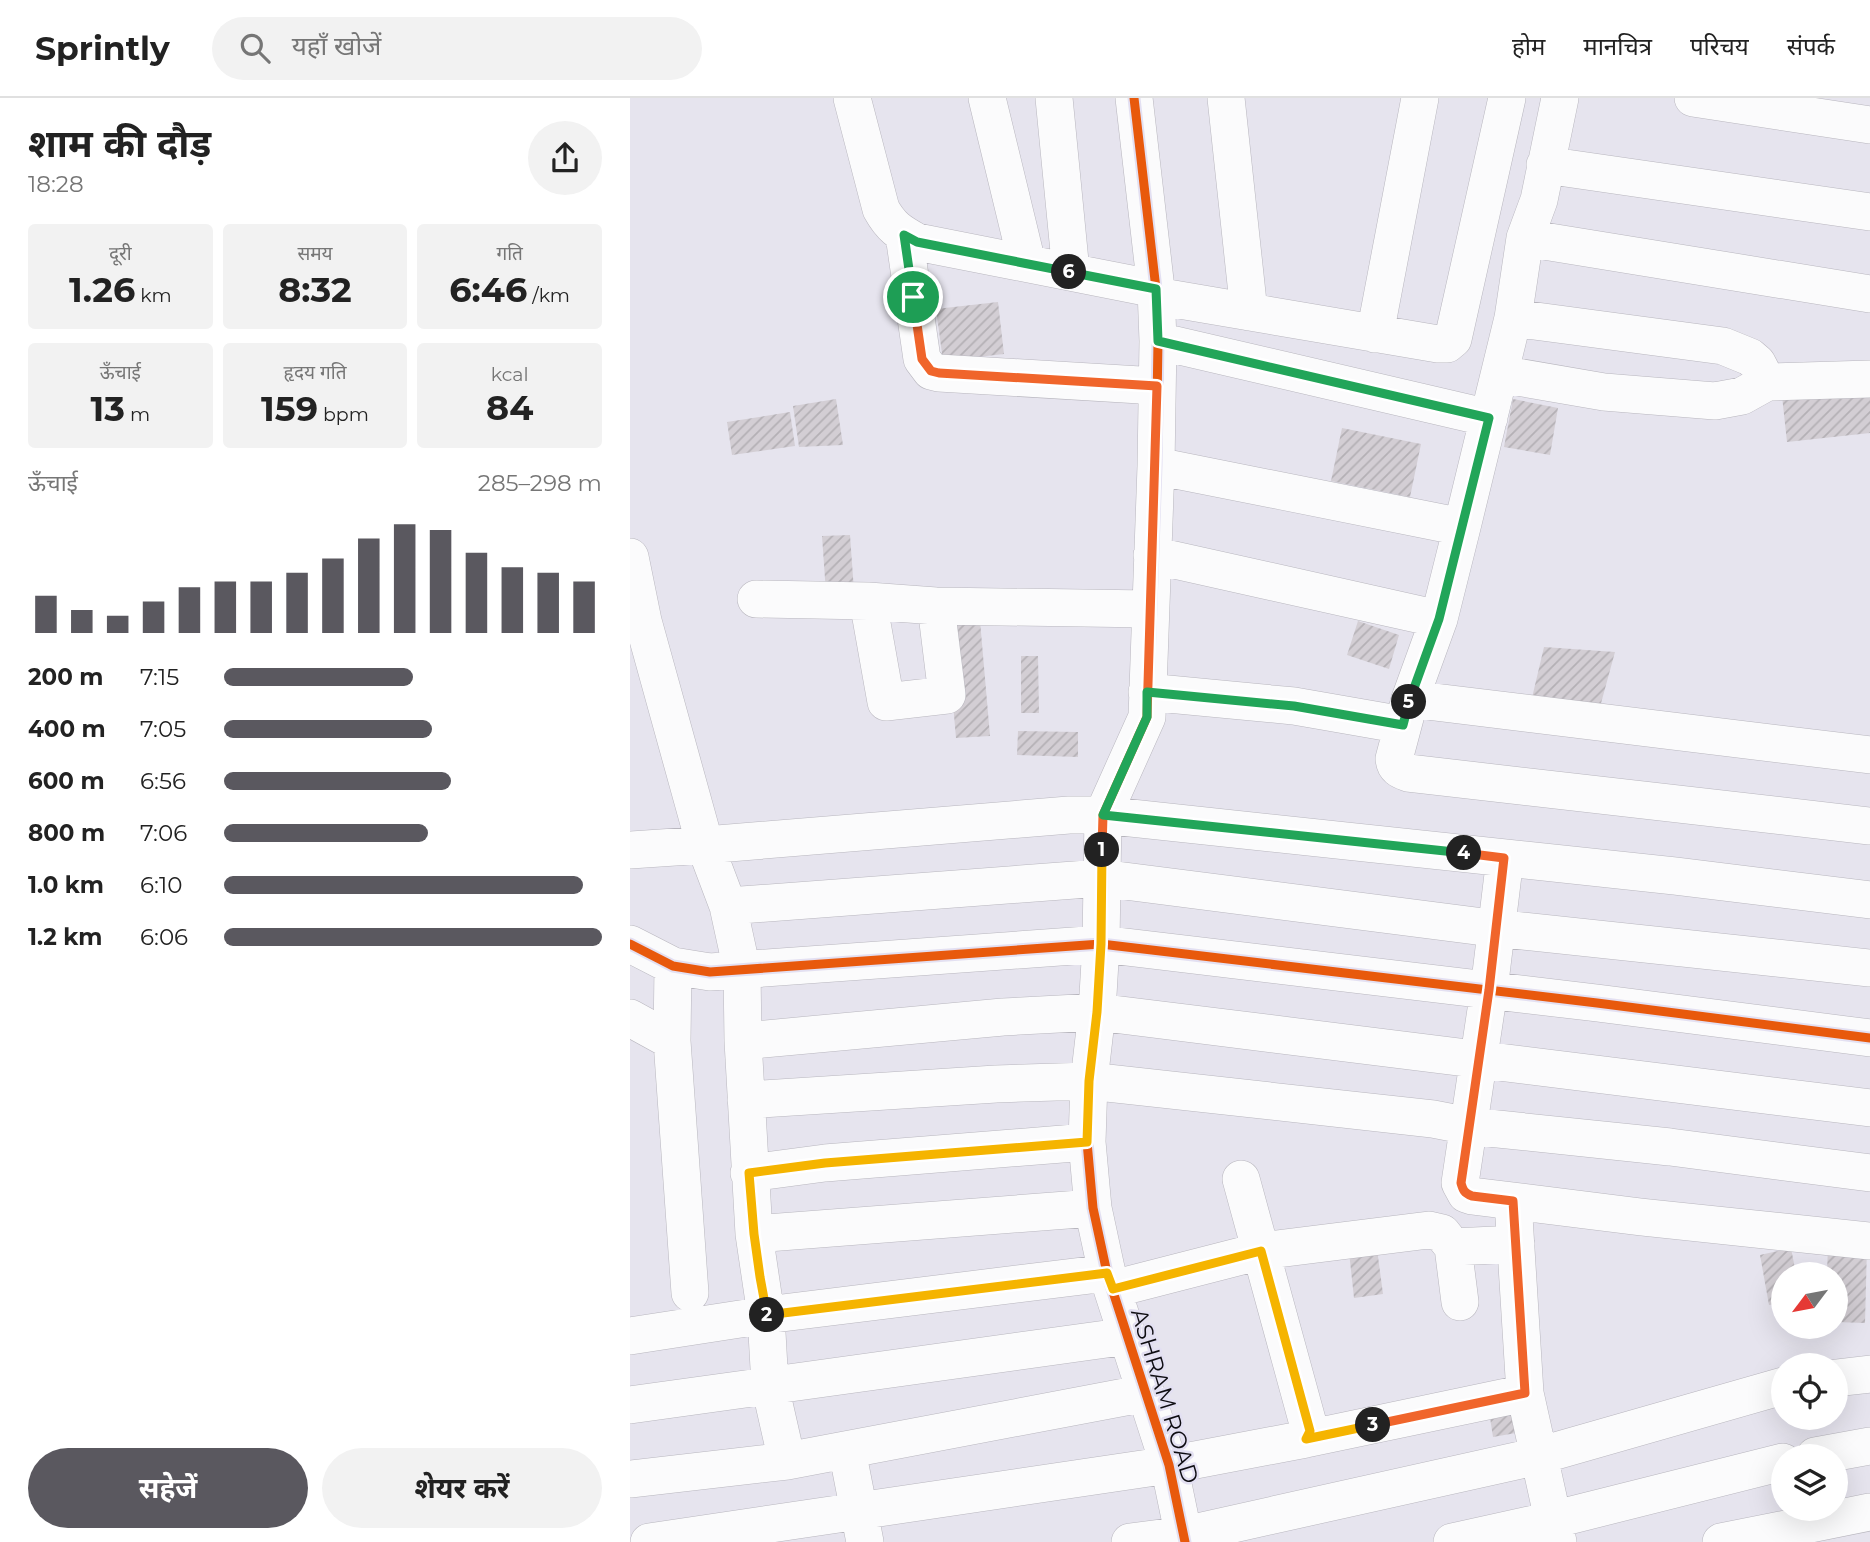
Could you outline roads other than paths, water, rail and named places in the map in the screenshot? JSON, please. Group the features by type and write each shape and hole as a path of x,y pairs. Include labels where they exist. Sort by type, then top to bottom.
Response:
{"street":[{"path":"852,98 881,209 896,230 917,242 1071,272 1249,312 1438,344 1447,344 1453,339 1502,99"},
{"path":"986,98 1027,263"},
{"path":"1054,98 1071,272"},
{"name":"ASHRAM ROAD","path":"1135,98 1156,292 1158,341 1147,717 1103,815 1101,944 1089,1081 1087,1142 1093,1208 1110,1281 1169,1465 1184,1538"},
{"path":"1226,98 1249,312"},
{"path":"1375,334 1420,98"},
{"path":"1560,98 1539,200 1525,239 1513,318 1462,527 1439,619 1407,712 1394,763 1398,769 1408,773 1870,826"},
{"path":"1693,98 1870,125"},
{"path":"1545,165 1870,212"},
{"path":"904,235 922,359 931,371 1157,386"},
{"path":"1525,239 1870,294"},
{"path":"1513,318 1723,346 1750,356 1757,363 1762,376 1769,381"},
{"path":"1158,341 1489,418"},
{"path":"1500,374 1604,392 1715,401 1742,397 1769,381 1870,379"},
{"path":"1156,466 1462,527"},
{"path":"1152,555 1439,619"},
{"path":"630,557 636,623 705,845 728,906 742,971 749,1173 754,1234 766,1315 771,1386 787,1461"},
{"path":"756,598 936,606 1150,609"},
{"path":"868,601 886,702 947,695 936,606"},
{"path":"1147,692 1294,706 1407,712 1870,755"},
{"path":"630,850 1069,815 1103,815 1675,876 1870,900"},
{"path":"1504,858 1480,1059 1461,1183 1466,1194 1641,1217 1870,1241"},
{"path":"728,906 1101,878 1496,927 1870,968"},
{"path":"630,944 673,966 710,972 1101,944 1870,1038"},
{"path":"673,966 672,1041 690,1293"},
{"path":"743,1041 1003,1017 1097,1012 1870,1108"},
{"path":"630,1018 672,1041"},
{"path":"746,1100 996,1084 1089,1081 1433,1119 1469,1126 1670,1147 1870,1173"},
{"path":"749,1173 825,1163 1087,1142"},
{"path":"1241,1179 1310,1431 1306,1439"},
{"path":"1513,1201 1525,1393 1555,1531"},
{"path":"754,1234 1093,1208"},
{"path":"630,1336 766,1315 1110,1281 1261,1251 1429,1230 1442,1233 1453,1247 1460,1302"},
{"path":"1453,1247 1516,1244"},
{"path":"630,1405 1128,1336"},
{"path":"1848,1377 1870,1374"},
{"path":"1130,1542 1184,1538 1538,1456 1771,1390"},
{"path":"630,1479 787,1461 1146,1393"},
{"path":"649,1542 862,1527 1525,1393"},
{"path":"1848,1450 1870,1446"},
{"path":"847,1450 862,1527"},
{"path":"1452,1542 1555,1531 1771,1466"},
{"path":"1721,1542 1870,1512"}]}
